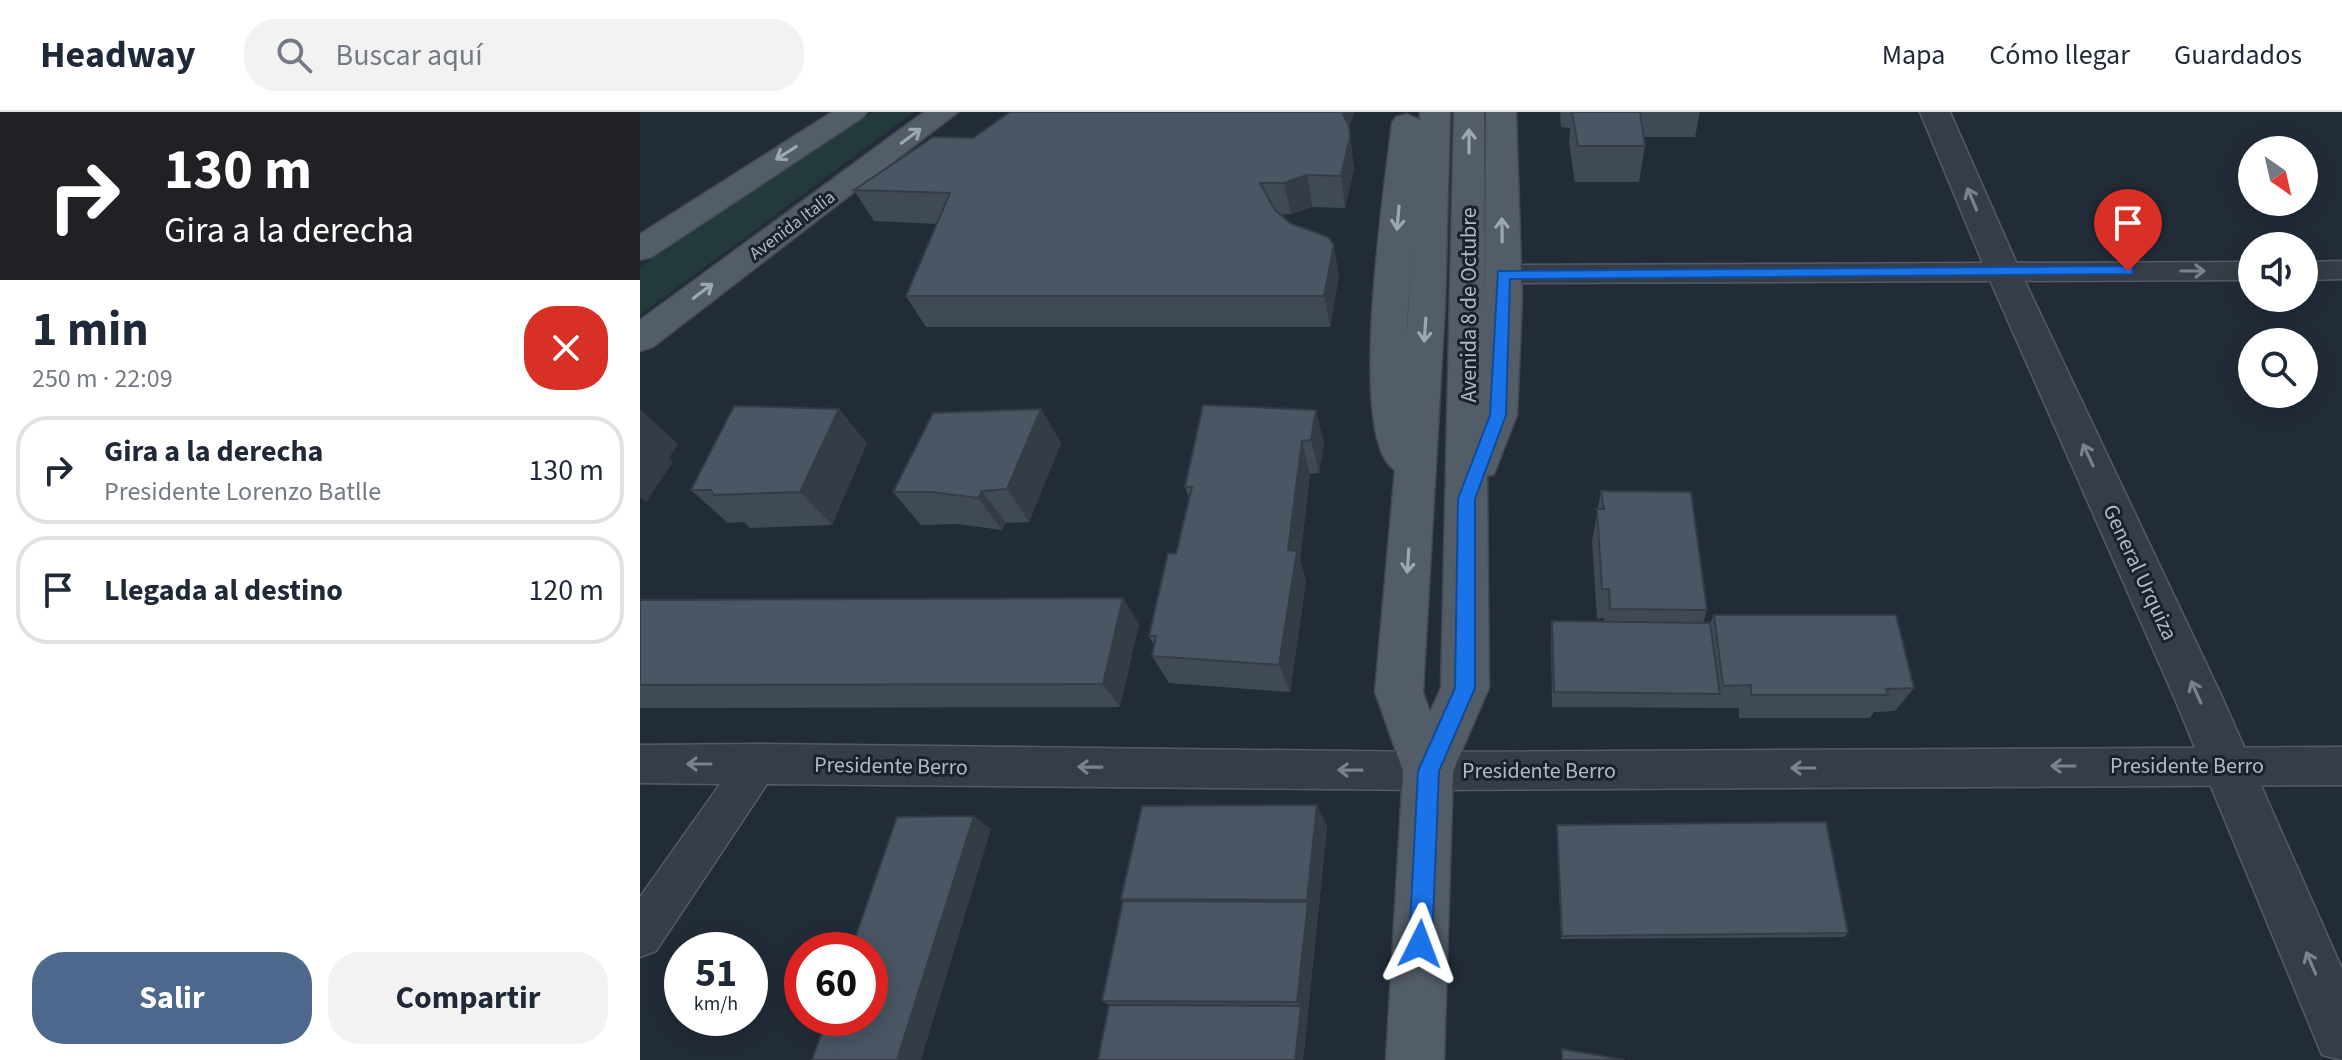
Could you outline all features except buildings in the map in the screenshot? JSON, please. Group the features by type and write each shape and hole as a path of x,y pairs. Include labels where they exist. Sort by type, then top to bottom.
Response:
{"main road":[{"path":"640,249 852,112"},
{"name":"Avenida Italia","path":"640,338 943,112"},
{"name":"Avenida 8 de Octubre","path":"1408,112 1389,321 1389,407 1413,484"},
{"name":"Avenida 8 de Octubre","path":"1428,771 1399,692 1427,305 1435,112"},
{"name":"Avenida 8 de Octubre","path":"1415,1060 1428,771 1465,688 1469,112"},
{"name":"Avenida 8 de Octubre","path":"1467,499 1498,415 1503,274 1501,112"}],"street":[{"name":"General Urquiza","path":"1935,112 2003,271 2198,697 2342,1035"},
{"path":"2318,271 2342,270"},
{"path":"1503,274 2238,271"},
{"path":"640,935 758,763"},
{"name":"Presidente Berro","path":"640,764 1428,771 2225,764 2342,766"}],"green space":[{"path":"873,112 914,112 640,315 640,267"}],"route":[{"path":"1420,944 1428,771 1465,688 1467,499 1498,415 1503,274 2128,271"}]}
